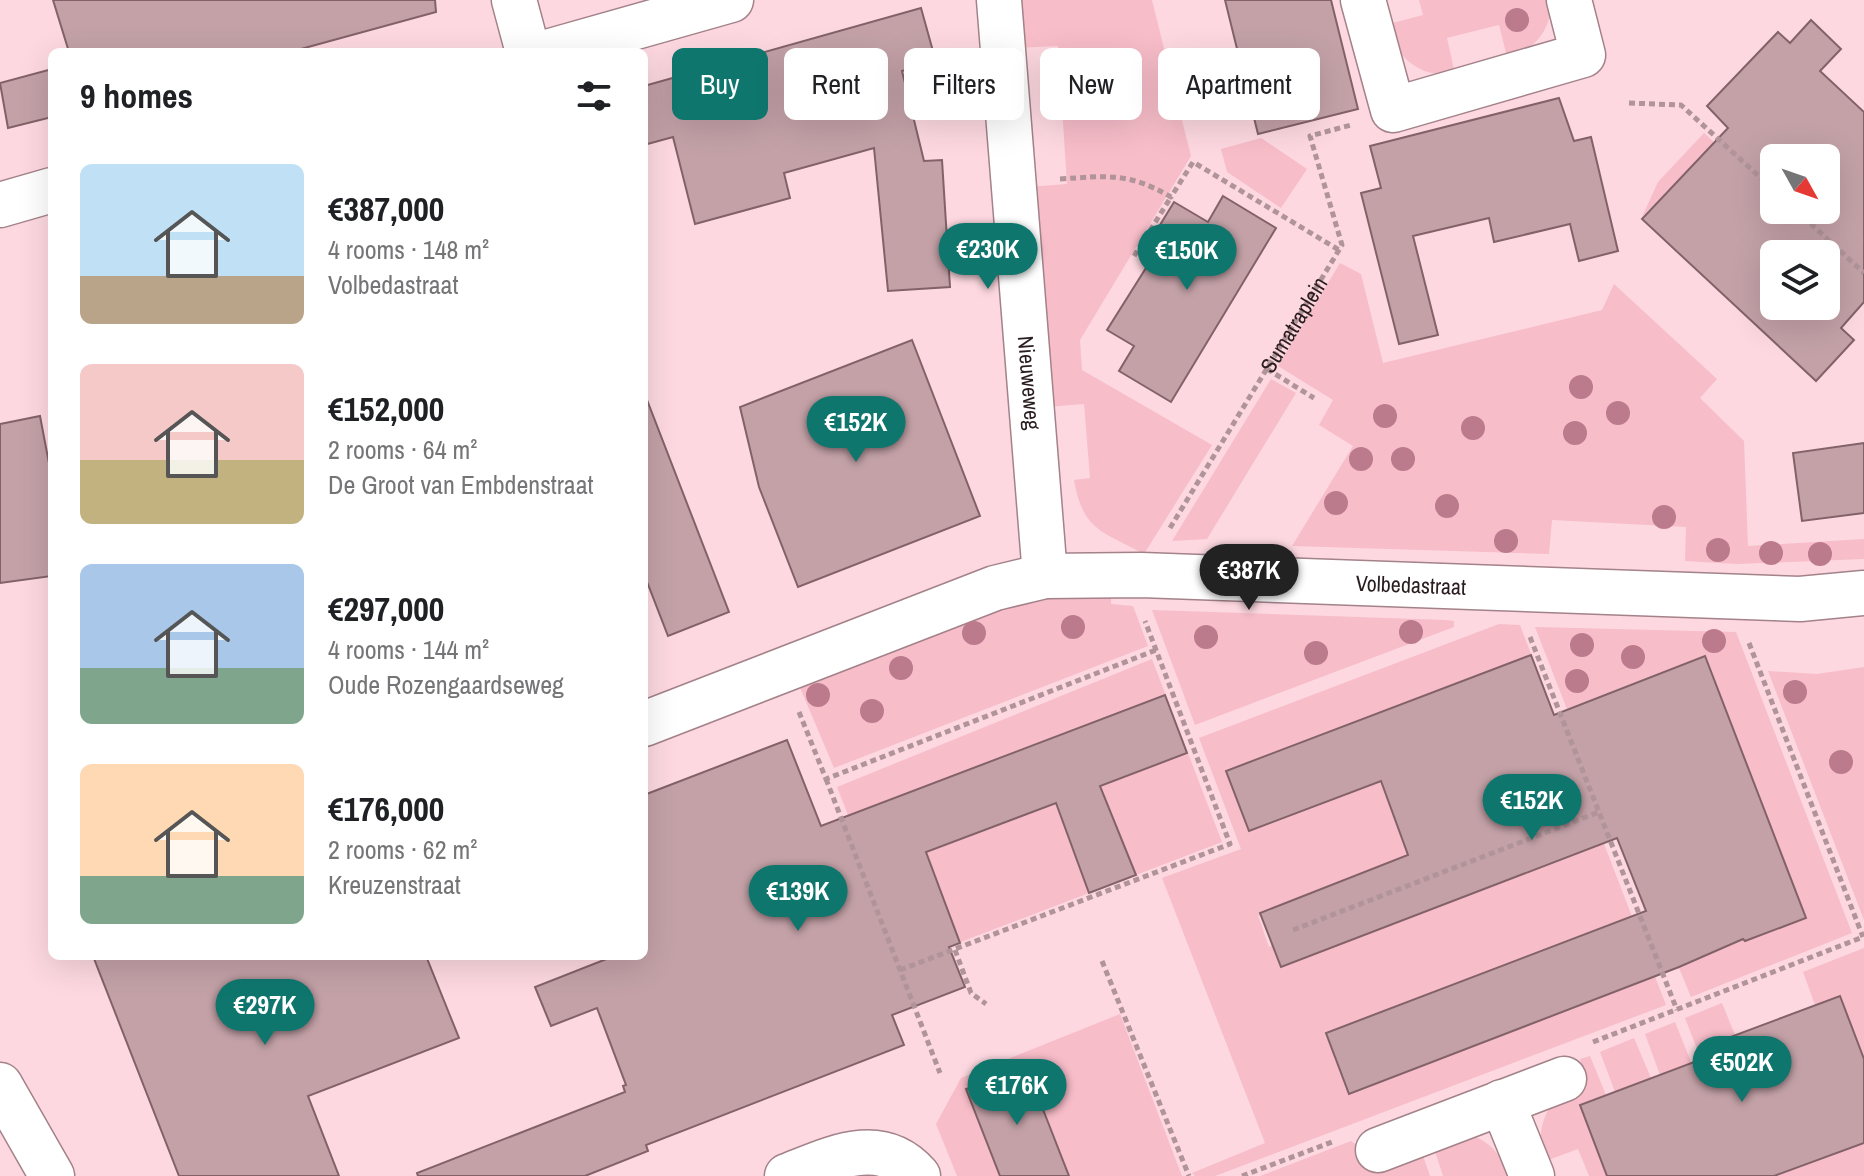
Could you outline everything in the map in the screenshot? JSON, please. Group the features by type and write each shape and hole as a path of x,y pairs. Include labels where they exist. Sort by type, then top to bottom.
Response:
{"street":[{"path":"514,0 527,48"},
{"path":"561,48 731,0"},
{"name":"Nieuweweg","path":"999,0 1045,576"},
{"path":"1363,0 1393,110 1583,55 1569,0"},
{"path":"0,205 48,191"},
{"name":"Volbedastraat","path":"648,722 995,588 1045,576 1141,575 1800,599 1864,593"},
{"path":"1378,1150 1564,1079"},
{"path":"0,1085 52,1176"},
{"path":"1502,1102 1532,1176"},
{"path":"787,1176 838,1156 870,1149 893,1157 918,1176"}],"path":[{"path":"1629,103 1681,105 1760,177"},
{"path":"1134,256 1193,162 1339,250 1342,245 1310,136 1376,119 1393,110"},
{"path":"1013,183 1120,177 1143,181 1171,197"},
{"path":"1811,224 1864,273"},
{"name":"Sumatraplein","path":"1141,575 1339,250"},
{"path":"1266,369 1314,398"},
{"path":"900,970 1230,844 1140,608 1141,575"},
{"path":"1511,588 1677,1010"},
{"path":"1564,1079 1569,1052 1864,937 1731,596"},
{"path":"826,779 1156,650"},
{"path":"783,670 940,1073"},
{"path":"1293,930 1599,812"},
{"path":"955,950 971,993 986,1004"},
{"path":"1102,961 1189,1176"},
{"path":"1242,1176 1354,1134 1378,1150"}],"shaded area":[{"path":"1013,0 1152,0 1164,48 1158,48 1158,120 1182,120 1191,156 1080,340 1082,370 1212,445 1144,554 1097,528 1083,510 1074,480 1090,478 1084,404 1046,407 1028,187 1067,184 1063,120 1142,120 1142,48 1016,48"},
{"path":"1419,0 1552,0 1548,21 1540,37 1508,61 1499,25 1447,38 1455,74 1442,74 1430,73 1411,63 1396,47 1385,25 1423,15"},
{"path":"1704,133 1733,160 1680,178 1642,217 1658,182"},
{"path":"1261,138 1307,169 1281,208 1227,172 1221,149"},
{"path":"1340,263 1361,274 1383,363 1602,310 1614,284 1717,379 1700,398 1744,441 1748,546 1864,539 1864,559 1737,564 1685,561 1686,527 1552,520 1549,554 1292,546 1353,446 1319,425 1333,400 1278,366"},
{"path":"1271,379 1296,393 1207,539 1172,541"},
{"path":"1111,596 1111,604 1133,606 1148,646 834,768 799,685 1007,606 1056,597"},
{"path":"1152,610 1446,620 1454,621 1454,627 1195,725"},
{"path":"1499,624 1520,625 1590,809 1283,927 1258,915 1269,947 1596,823 1666,1005 1215,1176 1195,1176 1192,1173 1265,1143 1162,878 1241,849 1199,738"},
{"path":"1535,627 1736,632 1852,933 1691,997 1679,968 1669,971"},
{"path":"1152,659 1222,842 906,963 837,787"},
{"path":"1864,667 1864,920 1768,671 1817,674"},
{"path":"1864,948 1864,1176 1589,1176 1578,1149 1543,1162 1543,1123 1562,1092 1586,1079 1580,1059 1590,1056 1606,1095 1615,1092 1600,1052 1634,1038 1651,1078 1660,1075 1645,1034 1675,1022 1691,1062 1701,1059 1685,1018 1722,1003 1735,1035 1815,1005 1803,972"},
{"path":"1120,1014 1182,1176 957,1176 936,1124 961,1078"},
{"path":"1469,1134 1494,1150 1510,1176 1443,1176 1432,1142"},
{"path":"1351,1141 1369,1153 1420,1147 1430,1176 1260,1176"}],"building":[{"path":"53,0 435,0 436,12 305,48 68,48"},
{"path":"1225,0 1331,0 1358,109 1320,118 1320,48 1237,48"},
{"path":"921,8 932,48 904,48 904,120 914,120 924,161 942,160 950,287 888,291 874,148 784,173 790,198 695,224 673,137 648,144 648,85 672,78 672,120 768,120 768,51"},
{"path":"1811,20 1841,49 1820,71 1864,112 1864,302 1841,328 1854,340 1816,381 1642,219 1728,128 1707,106 1778,32 1790,43"},
{"path":"48,70 48,118 8,128 0,83"},
{"path":"1559,98 1574,141 1591,137 1618,251 1579,261 1570,224 1494,242 1489,218 1413,236 1438,335 1399,344 1361,193 1381,188 1370,146"},
{"path":"1255,120 1314,120 1258,134"},
{"path":"1223,196 1276,228 1171,402 1119,371 1134,346 1107,330 1161,244 1152,238 1174,202 1208,222"},
{"path":"912,340 980,516 798,587 759,487 740,407"},
{"path":"648,403 729,612 668,636 648,584"},
{"path":"40,416 48,458 48,577 0,583 0,424"},
{"path":"1864,443 1864,513 1802,521 1793,453"},
{"path":"1531,655 1554,715 1705,656 1806,918 1745,941 1743,939 1679,967 1349,1094 1326,1033 1646,911 1617,838 1281,967 1260,913 1408,855 1381,781 1249,831 1226,771"},
{"path":"1165,695 1187,753 1100,786 1136,875 1089,893 1056,803 926,852 960,943 949,947 965,987 892,1015 904,1045 646,1145 648,1151 585,1176 418,1176 417,1173 625,1092 623,1086 626,1085 597,1008 551,1026 535,987 604,960 648,960 648,793 787,740 821,826"},
{"path":"95,960 428,960 459,1038 308,1096 339,1176 179,1176"},
{"path":"1840,996 1864,1059 1864,1143 1774,1176 1607,1176 1580,1105 1713,1055 1709,1045"},
{"path":"1026,1067 1069,1176 1000,1176 966,1089"}]}
